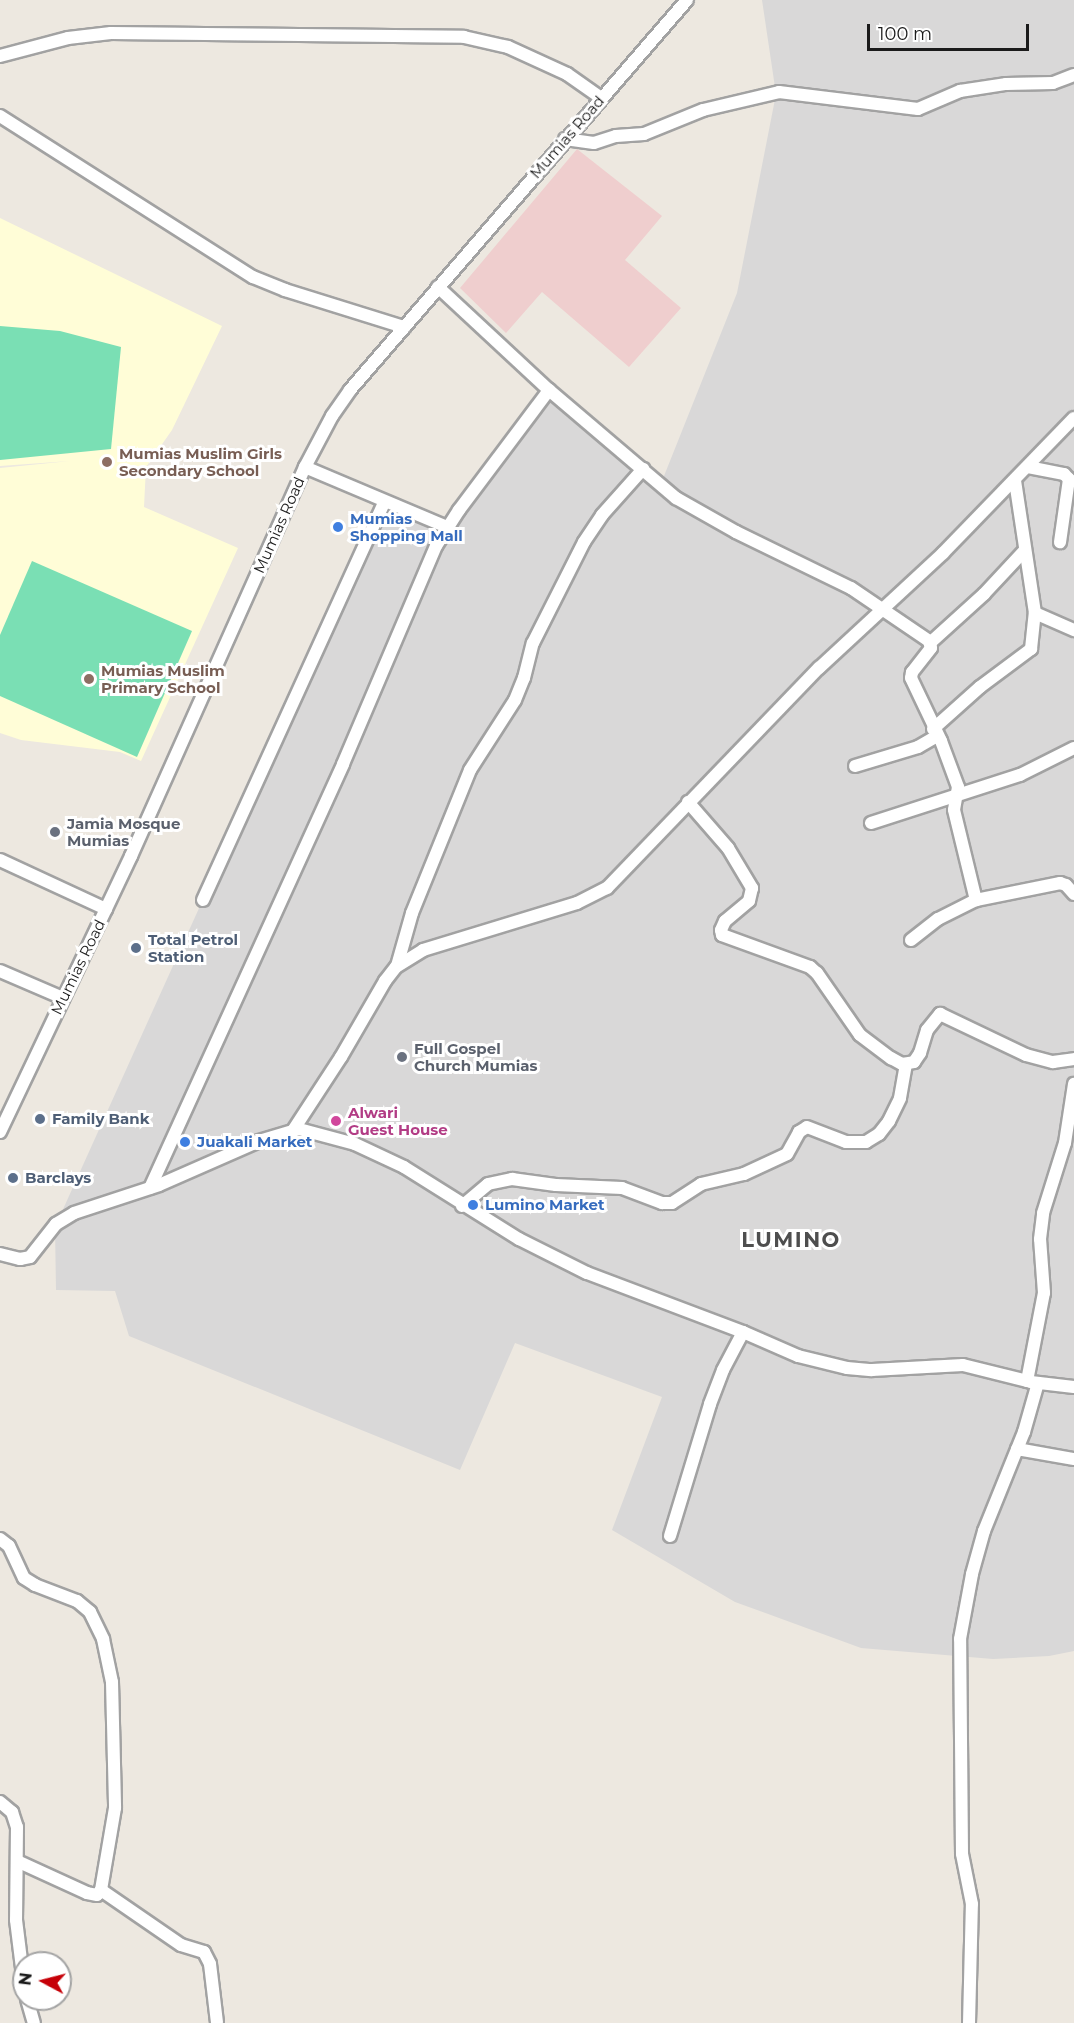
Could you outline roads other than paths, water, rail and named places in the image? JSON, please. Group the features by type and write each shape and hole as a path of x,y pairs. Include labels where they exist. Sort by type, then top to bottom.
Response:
{"street":[{"name":"Mumias Road","path":"0,1132 106,909 305,467 340,404 565,139 687,0"},
{"path":"0,56 68,38 111,33 464,38 508,47 567,74 601,98"},
{"path":"565,139 594,143 616,136 644,134 703,110 779,92 918,109 960,91 1006,84 1053,83 1074,75"},
{"path":"0,116 253,277 285,290 404,327"},
{"path":"438,287 549,390 676,498 701,514 850,588 930,643"},
{"path":"150,1188 343,764 447,527 549,390"},
{"path":"294,1129 341,1057 384,981 396,967 423,950 536,917 595,896 607,888 688,802 881,609 943,553 1074,418"},
{"path":"305,467 384,503 447,527"},
{"path":"1028,467 1064,474 1069,479 1060,542"},
{"path":"396,967 412,913 470,770 514,700 524,678 533,643 584,542 602,515 643,469"},
{"path":"855,766 918,747 980,687 1030,652 1035,613 1015,480"},
{"path":"203,900 384,503"},
{"path":"930,643 984,594 1025,550"},
{"path":"1035,613 1074,630"},
{"path":"930,643 931,648 910,676 958,787 954,810 976,900"},
{"path":"871,823 1029,772 1074,748"},
{"path":"688,802 728,848 752,888 749,901 725,921 721,930 722,935 810,967 817,973 860,1035 898,1063 906,1065 917,1059 927,1030 940,1014 1026,1055 1053,1062 1071,1057 1074,1072"},
{"path":"0,860 106,909"},
{"path":"911,940 938,918 976,900 1060,883 1066,885 1074,894"},
{"path":"0,971 63,998"},
{"path":"462,1206 496,1181 512,1179 556,1185 621,1188 662,1203 672,1203 701,1184 744,1174 787,1155 799,1132 807,1127 846,1142 866,1142 879,1134 889,1121 900,1098 906,1065"},
{"path":"969,2023 972,1904 962,1854 960,1638 972,1575 984,1531 1017,1449 1033,1382 1044,1293 1040,1239 1043,1213 1065,1143 1074,1084"},
{"path":"0,1254 20,1259 30,1257 56,1224 68,1216 150,1188 259,1141 294,1129 310,1131 372,1152 404,1167 462,1206 519,1239 587,1273 743,1332 798,1356 847,1368 887,1370 938,1364 963,1365 1033,1382 1074,1387"},
{"path":"670,1536 710,1404 723,1370 743,1332"},
{"path":"1017,1449 1074,1458"},
{"path":"0,1539 9,1546 24,1578 84,1606 99,1628 108,1656 112,1682 115,1808 101,1890 97,1894 87,1893 17,1861"},
{"path":"0,1802 15,1819 18,1835 16,1920 20,1951"},
{"path":"101,1890 181,1946 204,1952 212,1973 217,2023"}],"place":[{"name":"Mumias Muslim Girls Secondary School","path":"107,462"},
{"name":"Mumias Shopping Mall","path":"338,527"},
{"name":"Mumias Muslim Primary School","path":"89,679"},
{"name":"Jamia Mosque Mumias","path":"55,832"},
{"name":"Total Petrol Station","path":"136,948"},
{"name":"Full Gospel Church Mumias","path":"402,1057"},
{"name":"Family Bank","path":"40,1119"},
{"name":"Alwari Guest House","path":"336,1121"},
{"name":"Juakali Market","path":"185,1142"},
{"name":"Barclays","path":"13,1178"},
{"name":"Lumino Market","path":"473,1205"}],"district":[{"name":"LUMINO","path":"791,1240"}]}
